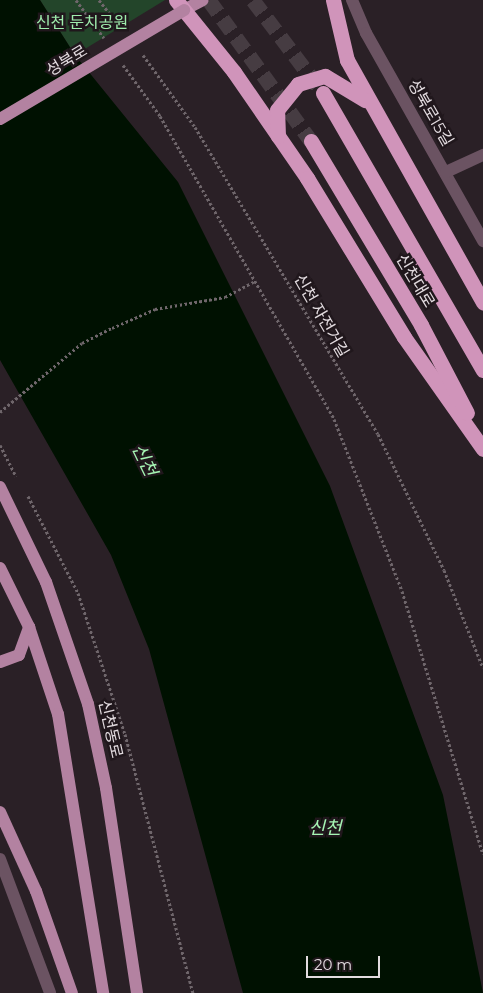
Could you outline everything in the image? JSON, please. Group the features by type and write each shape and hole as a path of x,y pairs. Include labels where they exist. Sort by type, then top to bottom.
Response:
{"highway":[{"path":"333,0 347,60 368,102 483,302"},
{"path":"180,5 278,136 404,337 483,449"},
{"path":"278,136 277,110 298,84 325,76 368,102"},
{"name":"신천대로","path":"323,93 483,370"},
{"name":"신천대로","path":"311,141 421,325 483,442"}],"main road":[{"name":"성북로","path":"0,120 180,5 203,0"},
{"name":"신천동로","path":"0,487 46,582 88,704 106,788 137,993"},
{"path":"0,568 29,627 58,714 73,784 103,993"},
{"path":"0,662 19,655 29,627"},
{"path":"0,812 36,891 72,993"}],"street":[{"name":"성북로15길","path":"352,0 366,33 446,172 483,241"},
{"path":"446,172 483,155"},
{"path":"0,859 50,993"}],"path":[{"path":"76,0 110,46"},
{"path":"98,0 124,31"},
{"name":"신천 자전거길","path":"136,47 195,127 378,434 444,570 483,668"},
{"path":"121,62 160,116 341,438 402,591 483,854"},
{"path":"0,412 6,409 56,364 97,335 155,309 225,297 254,281"}],"green space":[{"name":"신천 둔치공원","path":"40,0 165,0 75,55"}],"water":[{"name":"신천","path":"0,0 40,0 75,55 178,182 330,486 443,795 483,993 243,993 149,649 111,555 0,360"}],"tunnel":[{"path":"209,0 311,141"},
{"path":"253,0 323,93"}]}
